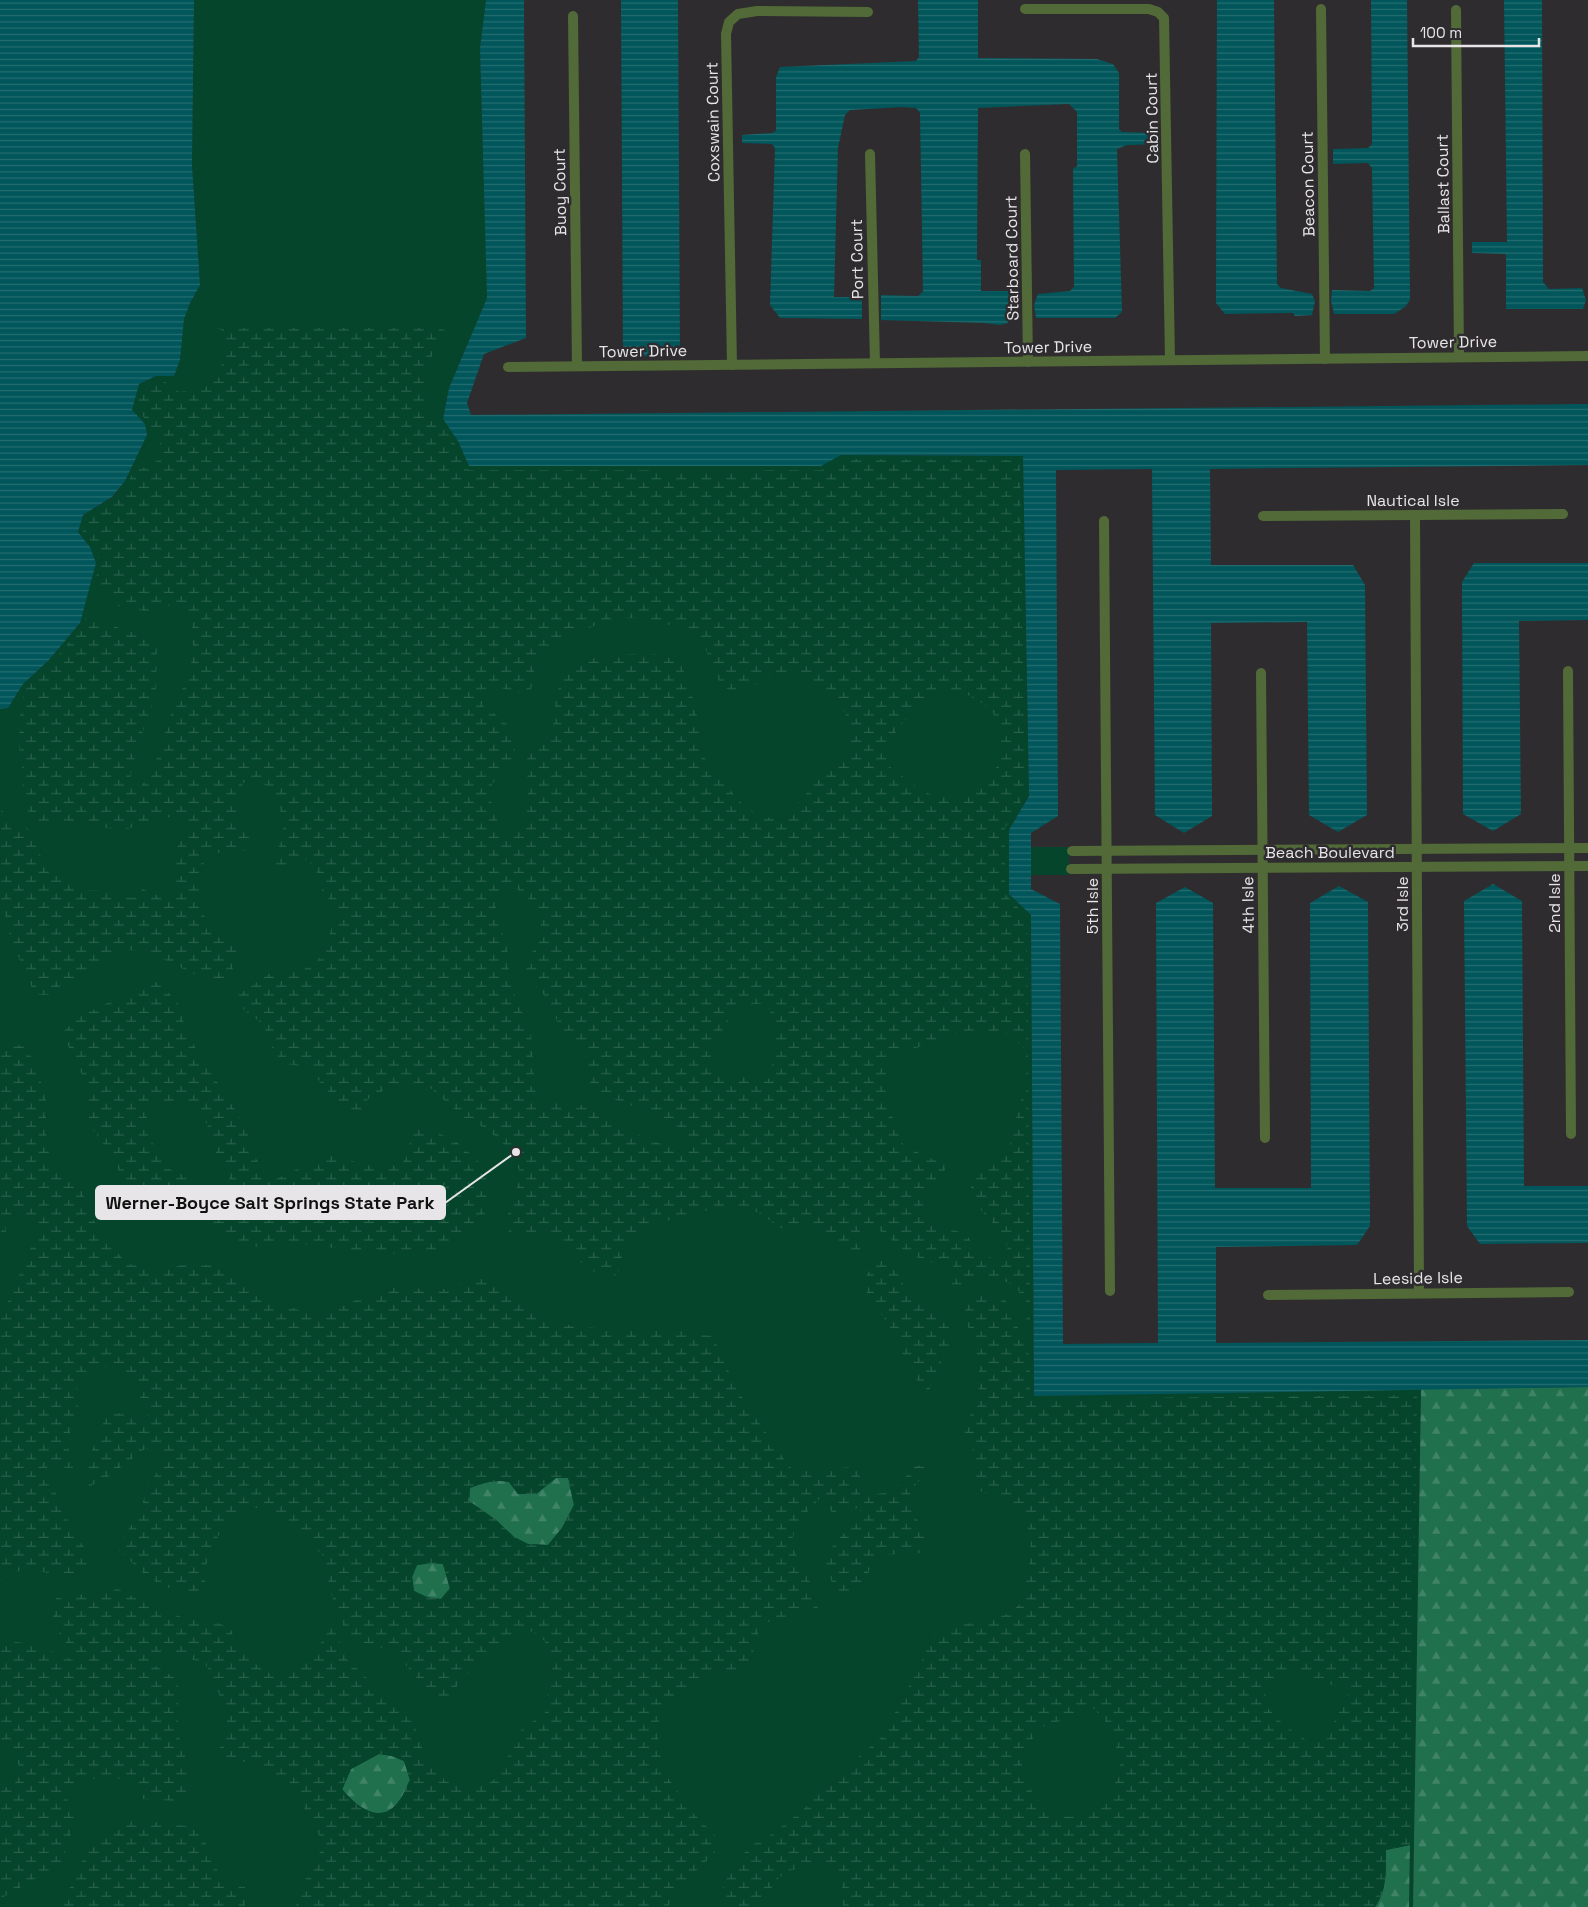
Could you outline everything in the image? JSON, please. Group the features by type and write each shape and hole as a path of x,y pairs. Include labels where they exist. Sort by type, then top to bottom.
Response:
{"street":[{"name":"Cabin Court","path":"1025,9 1149,9 1158,12 1164,18 1170,360"},
{"name":"Beacon Court","path":"1321,9 1325,359"},
{"name":"Ballast Court","path":"1456,10 1459,357"},
{"name":"Coxswain Court","path":"732,365 726,34 729,22 738,14 757,11 868,12"},
{"name":"Buoy Court","path":"572,16 577,366"},
{"name":"Port Court","path":"870,154 875,363"},
{"name":"Starboard Court","path":"1025,154 1028,362"},
{"name":"Tower Drive","path":"508,367 1588,356"},
{"name":"Nautical Isle","path":"1263,516 1563,514"},
{"name":"3rd Isle","path":"1415,515 1419,1293"},
{"name":"5th Isle","path":"1104,521 1110,1291"},
{"name":"2nd Isle","path":"1568,671 1571,1134"},
{"name":"4th Isle","path":"1261,672 1265,1138"},
{"name":"Beach Boulevard","path":"1072,851 1588,848"},
{"name":"Beach Boulevard","path":"1071,869 1588,866"},
{"name":"Leeside Isle","path":"1268,1294 1569,1292"}],"green space":[{"path":"194,0 486,0 480,48 487,298 449,388 443,418 458,441 469,466 820,466 841,455 1023,456 1029,796 1009,830 1009,894 1031,915 1034,1396 1421,1389 1413,1907 0,1907 0,709 8,708 23,684 48,661 80,623 90,547 78,532 83,515 113,497 125,481 147,435 145,424 132,410 139,384 156,376 174,376 180,360 184,319 200,285 192,165"},
{"path":"218,328 436,328 445,330 431,358 424,379 424,412 439,420 455,444 466,468 469,470 654,470 696,474 770,470 821,470 842,459 1020,460 1025,795 1005,828 1005,894 1027,917 1030,1331 1026,1317 1026,1303 1015,1285 997,1279 979,1279 963,1290 948,1289 955,1280 953,1265 934,1263 910,1255 878,1229 860,1230 860,1252 851,1254 817,1228 799,1223 788,1231 778,1227 763,1215 745,1207 727,1207 693,1213 663,1222 627,1245 622,1255 622,1266 612,1280 596,1273 579,1261 568,1244 547,1231 527,1236 509,1233 507,1219 509,1207 519,1182 519,1170 515,1160 501,1141 483,1127 468,1121 428,1086 394,1085 368,1099 361,1112 346,1110 308,1067 285,1064 274,1052 263,1024 245,1011 235,997 273,971 300,972 317,961 328,945 331,928 342,921 338,907 322,893 321,878 307,859 282,873 271,871 275,854 283,838 283,823 279,804 268,786 252,782 243,783 238,801 238,823 253,841 244,851 228,851 207,855 200,873 200,902 206,921 213,931 229,942 240,955 228,978 216,985 147,951 126,950 92,971 64,982 51,995 35,995 11,940 5,914 0,908 0,806 7,816 36,835 39,854 80,890 109,891 132,898 143,889 166,899 173,899 175,883 174,856 187,831 181,816 161,818 124,830 70,821 40,823 33,821 22,799 23,773 19,748 20,717 24,690 51,664 83,626 86,617 157,639 156,696 134,761 130,778 133,792 136,792 152,773 174,705 188,677 193,654 193,630 185,605 166,606 155,613 117,606 95,582 98,554 82,530 87,517 115,499 127,484 134,471 158,460 160,441 150,430 148,422 136,408 142,387 153,381 162,381 179,392 196,390 208,385 219,371 228,346 221,330","holes":["635,618 689,630 704,645 713,669 722,684 735,692 747,689 769,675 780,673 791,673 813,680 832,695 845,713 848,726 849,751 818,772 804,798 784,814 770,818 756,814 739,801 703,756 695,704 682,666 667,656 644,653 596,657 571,671 560,683 555,699 556,715 549,736 536,743 527,743 528,807 523,826 502,832 492,805 490,791 493,783 508,770 513,761 515,753 514,740 505,722 482,705 482,690 501,688 530,696 535,666 551,642 613,619","940,692 963,692 983,704 998,721 1000,750 998,764 991,778 986,783 961,798 934,796 920,789 886,764 887,752 896,731 912,713","504,889 517,889 539,908 541,932 525,969 534,984 545,996 560,1027 585,1051 591,1088 616,1100 669,1120 685,1134 690,1144 675,1146 645,1138 585,1106 563,1101 536,1100 531,1033 509,981 509,960 505,938 496,920 496,907","767,1003 774,1024 776,1040 770,1078 759,1083 738,1075 716,1075 707,1067 716,1041 737,1006","953,1034 1006,1034 1023,1046 1026,1056 1025,1079 1018,1113 1011,1131 1010,1145 1004,1157 971,1180 971,1190 977,1206 1004,1235 1008,1251 999,1261 979,1253 966,1234 941,1226 921,1212 928,1191 942,1184 946,1165 904,1146 895,1125 885,1089 887,1056 899,1051 930,1045"]},
{"path":"1031,847 1069,847 1069,875 1031,875"},
{"path":"153,979 177,1001 188,1036 237,1113 248,1134 250,1150 265,1172 276,1179 325,1154 374,1167 401,1165 408,1154 411,1132 425,1126 458,1143 487,1172 489,1205 484,1216 461,1239 434,1250 407,1253 381,1254 295,1243 266,1243 255,1247 226,1239 201,1217 215,1196 231,1183 226,1169 216,1153 207,1124 194,1102 152,1103 144,1127 166,1168 196,1180 171,1202 151,1201 126,1186 111,1155 89,1124 89,1107 85,1081 62,1033 78,1017 135,990"},
{"path":"25,1045 36,1066 46,1099 46,1133 52,1165 81,1182 85,1202 94,1221 112,1247 128,1264 164,1269 182,1265 214,1265 229,1272 276,1302 299,1310 324,1315 354,1301 392,1288 447,1289 478,1278 508,1287 523,1309 546,1319 573,1326 607,1329 668,1328 693,1334 713,1336 736,1388 794,1472 852,1467 860,1474 860,1496 892,1492 915,1466 929,1464 924,1475 910,1492 914,1513 925,1534 925,1553 875,1555 863,1587 839,1602 825,1563 834,1543 864,1514 857,1508 836,1519 822,1496 797,1523 791,1544 811,1584 819,1612 807,1610 761,1624 748,1670 723,1670 705,1676 687,1692 666,1706 659,1720 658,1744 664,1772 691,1811 715,1835 715,1853 680,1886 668,1907 297,1907 295,1900 320,1852 319,1835 308,1818 301,1799 288,1780 250,1763 216,1757 229,1728 215,1681 204,1662 193,1660 188,1655 163,1649 154,1665 174,1677 178,1686 178,1733 189,1766 186,1795 174,1801 142,1799 130,1779 86,1779 63,1788 74,1816 71,1835 62,1861 0,1899 0,1785 11,1789 19,1773 19,1767 0,1738 0,1647 16,1642 37,1645 82,1664 54,1623 53,1615 56,1598 118,1589 151,1606 190,1620 212,1621 232,1631 234,1645 257,1665 279,1679 306,1655 318,1648 332,1625 347,1659 414,1724 427,1761 446,1781 461,1783 479,1785 487,1784 493,1780 502,1770 518,1733 546,1711 552,1676 552,1658 546,1643 540,1637 532,1632 517,1629 464,1677 451,1695 443,1700 425,1688 399,1657 376,1645 354,1644 334,1603 328,1581 326,1559 308,1540 283,1525 261,1508 252,1508 225,1524 215,1542 205,1568 205,1597 162,1586 143,1573 119,1551 122,1539 141,1510 147,1487 162,1465 164,1453 145,1449 108,1477 83,1490 90,1456 106,1416 125,1412 142,1423 149,1414 139,1395 134,1378 109,1366 75,1376 78,1408 71,1426 68,1447 73,1468 47,1467 56,1494 66,1511 69,1528 86,1549 89,1576 69,1577 33,1570 11,1572 0,1582 0,1320 20,1273 25,1254 37,1242 39,1223 21,1214 6,1216 6,1232 0,1249 0,1046","holes":["556,1478 568,1478 574,1505 562,1528 548,1545 528,1544 514,1537 496,1520 469,1501 470,1488 484,1483 494,1481 509,1482 518,1494 536,1494","443,1564 450,1588 441,1599 427,1597 414,1591 412,1577 417,1565","379,1754 392,1756 404,1761 410,1780 401,1799 392,1808 385,1812 377,1813 362,1807 342,1789 351,1769"]},
{"path":"881,1256 902,1278 904,1290 921,1297 937,1319 950,1326 950,1344 931,1382 929,1396 920,1386 902,1353 896,1336 863,1287 867,1274"},
{"path":"978,1293 1001,1294 1012,1310 1030,1357 1030,1396 1033,1399 1417,1395 1410,1845 1386,1850 1384,1887 1375,1907 843,1907 842,1879 828,1865 797,1869 781,1876 773,1886 763,1907 726,1907 721,1892 729,1873 749,1847 772,1834 805,1808 830,1781 883,1736 920,1664 932,1636 951,1625 975,1623 1008,1614 1021,1603 1029,1570 1031,1536 1021,1511 975,1489 972,1443 961,1427 978,1405 979,1381 979,1364 975,1345 966,1321 965,1305","holes":["1290,1671 1323,1683 1351,1689 1334,1722 1329,1738 1309,1742 1284,1725 1266,1706 1265,1682","1090,1705 1105,1720 1121,1760 1115,1783 1106,1804 1083,1816 1056,1817 1033,1794 1021,1768 1027,1749 1039,1728 1060,1721"]},
{"path":"1588,1387 1588,1907 1413,1907 1421,1389"},
{"path":"568,1477 574,1505 562,1528 548,1545 528,1544 514,1537 496,1520 469,1501 470,1487 484,1483 494,1481 509,1482 518,1494 536,1494 556,1478"},
{"path":"443,1564 450,1589 441,1599 427,1598 414,1591 412,1577 417,1565"},
{"path":"379,1754 392,1756 404,1761 410,1780 401,1799 392,1809 385,1813 369,1812 355,1803 342,1790 351,1769"},
{"path":"133,1819 175,1825 201,1826 206,1845 220,1874 227,1881 245,1887 245,1907 54,1907 71,1886 82,1861 92,1845 126,1826"},
{"path":"1410,1845 1409,1907 1375,1907 1384,1887 1386,1850"}],"water":[{"path":"0,0 194,0 192,165 200,285 184,319 180,360 174,376 156,376 139,384 132,410 145,424 147,435 125,481 112,497 83,515 78,532 90,547 96,563 80,623 48,661 23,684 8,708 0,709"},
{"path":"486,0 524,0 526,338 484,354 467,403 471,415 1588,404 1588,465 1210,469 1211,565 1353,565 1365,585 1367,815 1338,832 1309,815 1307,622 1211,623 1212,816 1184,833 1155,815 1152,469 1056,470 1058,816 1031,833 1031,889 1060,904 1063,1344 1158,1343 1156,903 1185,887 1213,903 1215,1188 1311,1188 1310,903 1339,886 1368,902 1370,1226 1357,1245 1216,1247 1216,1343 1588,1340 1588,1387 1034,1396 1031,915 1009,894 1009,830 1029,796 1023,456 841,455 821,466 469,466 458,441 443,419 449,388 487,298 480,48"},
{"path":"621,0 678,0 680,356 623,356"},
{"path":"918,0 978,0 978,58 1097,59 1113,64 1119,73 1119,129 1122,132 1159,133 1159,144 1127,145 1117,149 1122,312 1115,318 1036,318 1034,305 1038,294 1070,291 1074,287 1073,169 1077,166 1077,112 1069,104 978,108 977,260 981,260 981,291 1014,291 1018,293 1017,309 1008,323 1000,325 881,320 881,295 918,296 923,291 920,113 916,108 850,110 845,115 838,148 834,297 862,297 862,319 780,318 770,305 775,148 772,144 742,143 742,135 772,133 776,131 776,77 780,67 916,61 919,57"},
{"path":"1217,0 1274,0 1277,284 1281,288 1312,294 1315,301 1312,315 1295,316 1293,313 1225,314 1216,303"},
{"path":"1371,0 1407,0 1410,300 1405,307 1394,314 1334,314 1331,301 1332,290 1370,291 1374,288 1372,168 1368,163 1333,164 1333,149 1368,148 1372,144"},
{"path":"1504,0 1542,0 1543,282 1549,289 1582,288 1586,300 1583,309 1506,309 1506,255 1472,253 1472,242 1507,242"},
{"path":"1474,563 1588,563 1588,620 1519,621 1521,814 1493,831 1463,814 1462,582"},
{"path":"1493,884 1522,901 1524,1186 1588,1186 1588,1243 1480,1244 1467,1226 1464,901"}],"place":[{"name":"Werner-Boyce Salt Springs State Park","path":"516,1152"}]}
